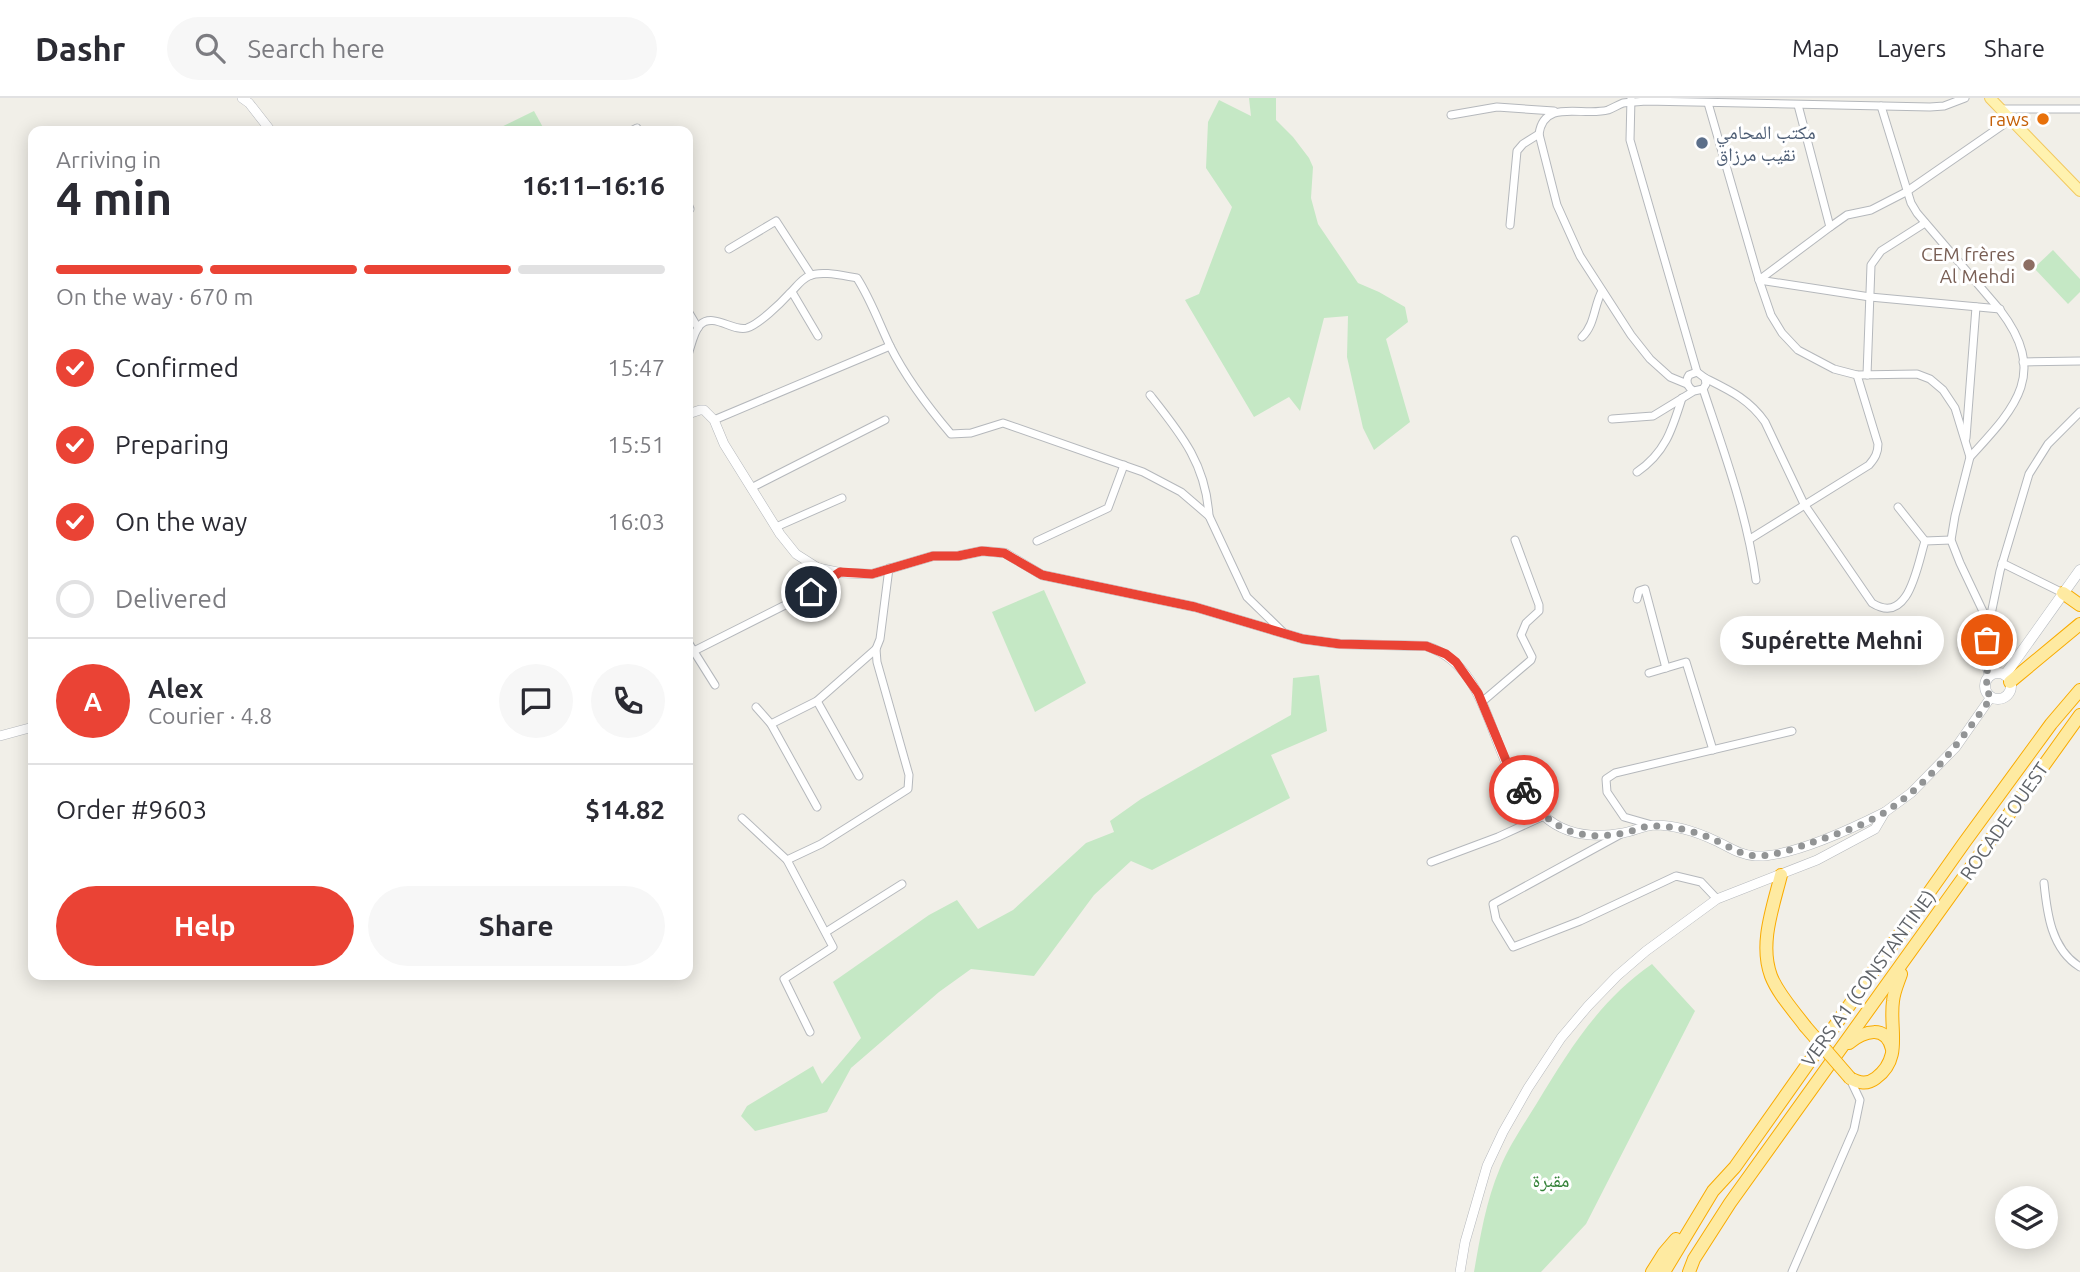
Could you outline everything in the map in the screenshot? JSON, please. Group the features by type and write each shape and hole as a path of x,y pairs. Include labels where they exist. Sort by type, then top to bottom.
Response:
{"highway":[{"path":"2063,593 2076,604 2080,604"},
{"path":"2007,679 2080,624"},
{"name":"VERS A1 (CONSTANTINE)","path":"1664,1272 1713,1191 1735,1167 1964,843 2051,724 2080,690"},
{"name":"ROCADE OUEST","path":"1689,1272 1694,1259 1730,1203 2080,715"},
{"path":"1781,875 1767,930 1766,955 1771,977 1805,1026 1850,1079 1860,1083 1872,1081 1884,1071 1892,1056 1893,998 1910,951"},
{"path":"1839,1053 1858,1036 1869,1031 1878,1032 1891,1043 1892,1056"},
{"path":"1652,1272 1664,1253 1696,1219"}],"main road":[{"path":"1990,98 2080,191"},
{"path":"2007,679 2080,570"},
{"path":"1997,673 2007,679 2010,691 2004,697 1991,698 1985,687 1989,676 1997,673"}],"street":[{"path":"242,98 267,126"},
{"path":"1451,115 1497,107 1554,111 1607,110 1617,101 1631,100 1944,106 1965,98"},
{"path":"1631,100 1630,140 1697,372 1740,395 1757,411 1765,422 1804,504 1866,598 1878,607 1896,607 1905,600 1925,541"},
{"path":"1708,103 1759,280 1771,315 1782,333 1798,350 1834,369 1857,375 1917,374 1930,379 1955,408 1970,457 1951,540 1989,624"},
{"path":"1798,105 1830,227"},
{"path":"1881,106 1906,192 1917,214 2000,310 2018,337 2023,362 2021,390 2007,418 1970,457"},
{"path":"2000,109 2080,110"},
{"path":"1554,111 1542,122 1539,134 1567,231 1602,290 1650,359 1670,377 1687,384 1694,391"},
{"path":"1759,280 1847,215 1871,209 1906,192 2010,120"},
{"path":"1510,225 1517,151 1539,134"},
{"path":"729,249 776,221 811,275"},
{"path":"1867,374 1871,265 1891,244 1925,223"},
{"path":"693,342 698,328 708,321 747,328 811,275 857,278 871,300 890,345 921,399 951,434 971,433 1003,423 1124,465 1181,492 1209,516"},
{"path":"1759,280 1870,297 2000,310"},
{"path":"1582,337 1590,328 1602,290"},
{"path":"792,292 818,336"},
{"path":"1966,442 1976,307"},
{"path":"693,320 698,328"},
{"path":"714,420 890,345"},
{"path":"2023,362 2080,360"},
{"path":"1687,384 1689,375 1697,372"},
{"path":"1750,539 1869,465 1878,453 1878,444 1857,375"},
{"path":"1705,377 1706,384 1703,389 1750,539 1756,580"},
{"path":"1612,419 1653,416 1694,391 1703,389"},
{"path":"1150,395 1177,430 1203,474 1208,494 1209,516 1247,597 1284,634"},
{"path":"1637,472 1652,462 1660,452 1682,398"},
{"path":"693,413 704,410 714,420 724,444 775,527 796,554 818,568 872,574 933,556 958,556 982,551 1004,553 1042,575 1195,607 1303,639 1340,644 1426,646 1437,649 1456,662 1483,701 1510,770 1544,816 1563,829 1587,836 1623,833 1653,825"},
{"path":"1989,676 1984,660 1989,624 2002,563 2029,474 2048,444 2077,423 2080,412"},
{"path":"751,488 885,420"},
{"path":"1037,541 1108,509 1124,465"},
{"path":"775,527 842,498"},
{"path":"1898,508 1925,541"},
{"path":"1483,701 1532,657 1521,635 1526,623 1539,611 1539,605 1515,540"},
{"path":"1925,541 1951,540"},
{"path":"2002,563 2063,593"},
{"path":"788,860 821,844 908,789 909,775 877,662 876,649 880,639 889,568"},
{"path":"693,651 811,592 840,572"},
{"path":"1637,598 1639,591 1644,589 1666,668"},
{"path":"771,724 817,701 876,649"},
{"path":"693,656 715,685"},
{"path":"1649,673 1686,662 1713,750"},
{"path":"1792,731 1615,773 1606,779 1607,792 1624,817 1695,832 1735,852 1755,856 1782,853 1824,839 1885,812 1911,793 1956,747 1991,698"},
{"path":"817,701 859,776"},
{"path":"756,707 771,724 817,807"},
{"path":"0,736 28,728"},
{"path":"1460,1272 1465,1241 1487,1166 1528,1088 1561,1038 1617,976 1646,951 1717,899 1781,875 1875,829 1885,812"},
{"path":"1431,862 1498,837 1544,816"},
{"path":"742,818 788,860 833,947 784,979 810,1032"},
{"path":"1623,833 1493,904 1496,919 1513,947 1580,920 1675,876 1701,882 1717,899"},
{"path":"2044,883 2048,920 2058,943 2074,964 2080,967"},
{"path":"826,932 902,884"},
{"path":"1850,1079 1860,1100"},
{"path":"1792,1272 1854,1129 1862,1093 1872,1081"}],"green space":[{"path":"1249,98 1276,98 1276,120 1293,137 1313,167 1311,198 1318,224 1358,283 1405,307 1408,322 1386,339 1410,422 1374,450 1363,428 1347,357 1348,316 1324,318 1300,411 1289,397 1254,417 1185,300 1199,294 1232,207 1206,168 1208,122 1219,100 1251,116"},
{"path":"534,111 542,126 503,126"},
{"path":"2053,250 2080,279 2080,292 2068,304 2034,268"},
{"path":"1044,590 1086,683 1035,712 992,612"},
{"path":"1319,675 1327,731 1271,755 1290,798 1152,870 1131,861 1094,895 1034,976 971,969 939,992 851,1068 827,1112 755,1131 741,1116 747,1106 813,1066 822,1084 861,1038 833,982 929,915 957,900 978,929 1013,910 1086,843 1114,832 1110,821 1141,799 1291,715 1293,678"},
{"name":"مقبرة","path":"1652,964 1695,1011 1586,1224 1541,1272 1474,1272 1491,1193 1512,1143 1587,1027 1617,993"}],"way so far":[{"path":"1524,790 1544,816 1574,833 1587,836 1623,833 1653,825 1695,832 1735,852 1755,856 1782,853 1824,839 1885,812 1911,793 1934,771 1956,747 1991,698 1985,687 1989,676 1984,660 1987,640"}],"place":[{"name":"raws","path":"2043,119"},
{"name":"مكتب المحامي نقيب مرزاق","path":"1702,143"},
{"name":"CEM frères Al Mehdi","path":"2029,265"},
{"name":"Supérette Mehni","path":"1987,640"}],"route":[{"path":"811,592 840,572 872,574 933,556 958,556 982,551 1004,553 1042,575 1195,607 1303,639 1340,644 1426,646 1437,649 1464,671 1483,701 1510,770 1524,790"}]}
